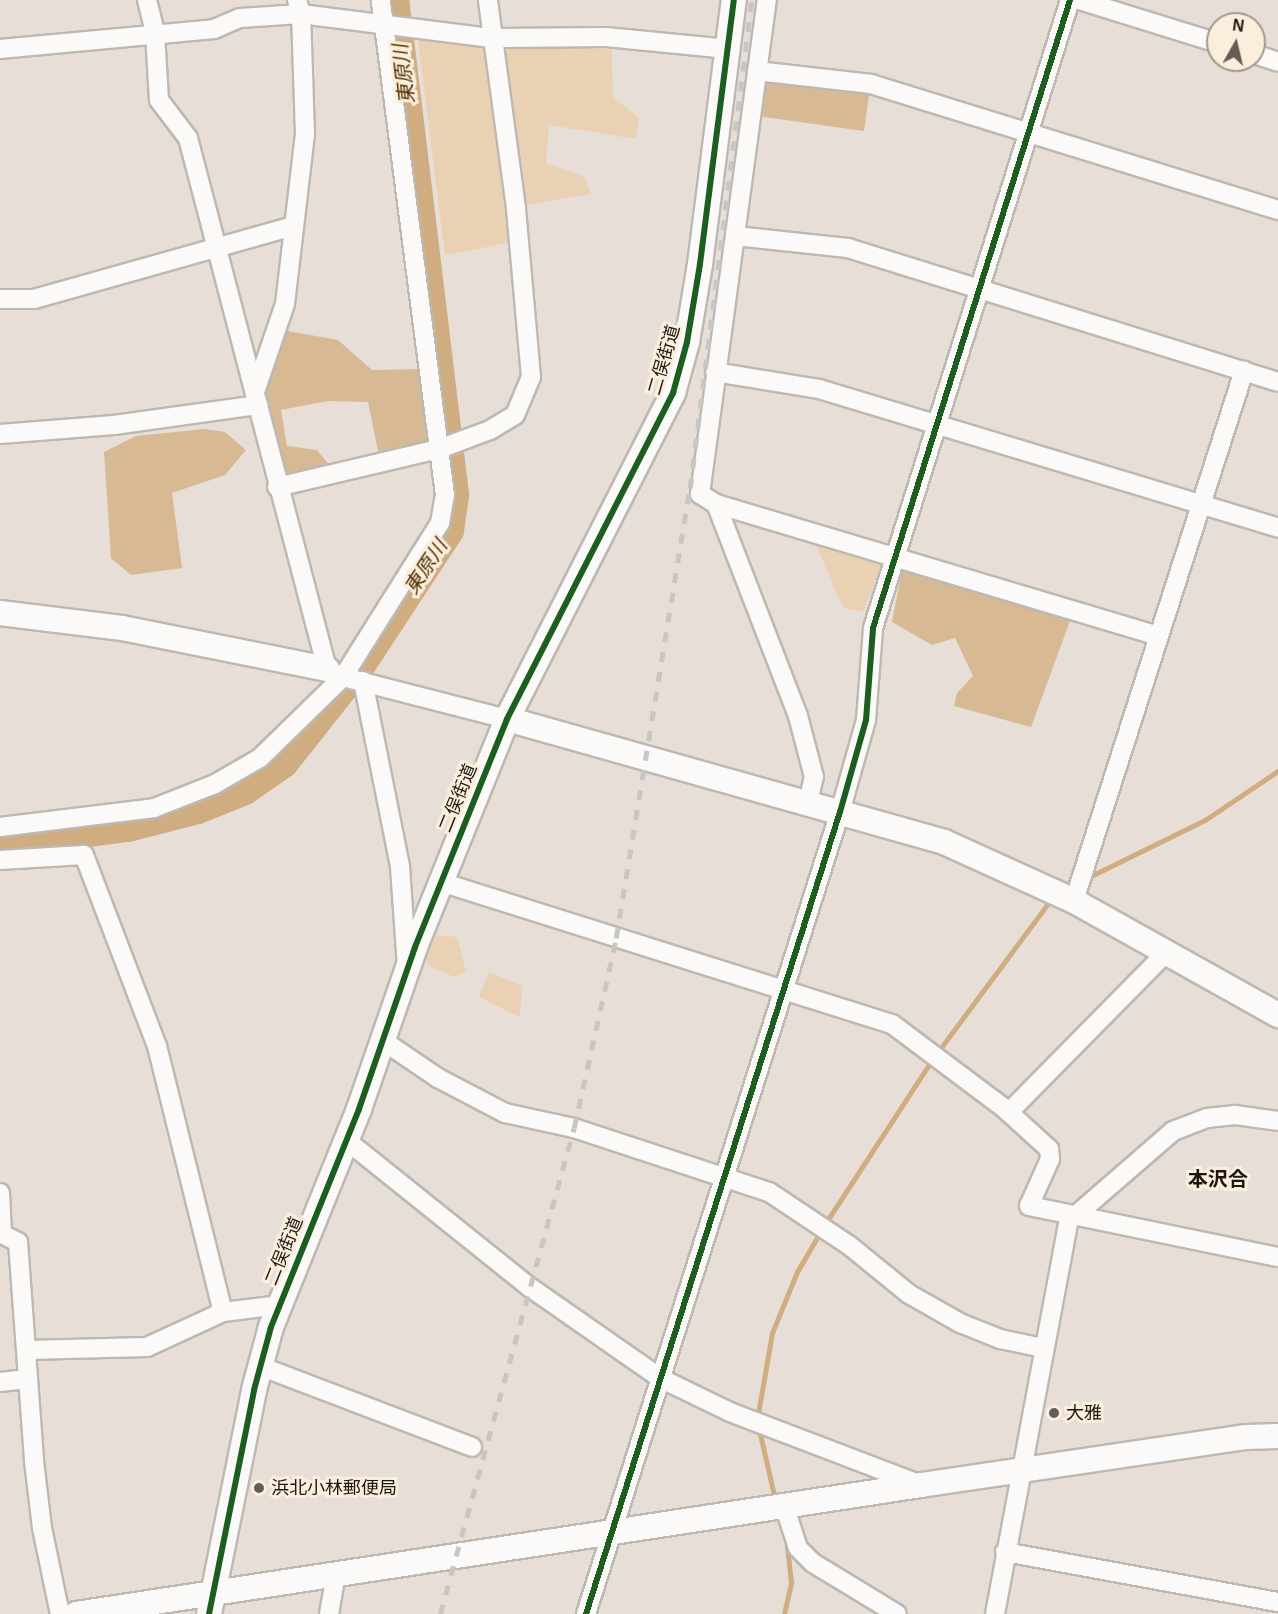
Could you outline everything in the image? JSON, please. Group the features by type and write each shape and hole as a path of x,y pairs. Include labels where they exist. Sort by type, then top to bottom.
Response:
{"street":[{"path":"147,0 155,33 159,100 188,138 215,246 258,397 277,487 348,677 400,867 408,967"},
{"path":"0,827 154,808 215,784 260,758 348,677 440,523 445,495 393,23 381,0"},
{"path":"277,487 439,449 490,430 515,414 531,377 516,208 491,38 488,0"},
{"name":"二俣街道","path":"211,1603 260,1366 279,1305 346,1140 408,967 507,719 673,393 687,342 700,264 734,0"},
{"path":"767,0 700,494 716,504 1159,636"},
{"path":"586,1614 782,988 840,812 866,720 873,628 1070,0"},
{"path":"1079,0 1206,39"},
{"path":"258,397 285,304 305,134 299,7"},
{"path":"0,49 214,29 240,18 299,7 491,38 606,37 728,49"},
{"path":"757,71 872,84 1278,210"},
{"path":"0,299 33,299 215,246 294,226"},
{"path":"735,236 848,249 1278,382"},
{"path":"1074,901 1244,371"},
{"path":"715,372 819,388 1278,528"},
{"path":"0,434 114,425 258,397"},
{"path":"716,504 798,716 814,777 808,802"},
{"path":"0,614 122,628 348,677 507,719 646,760 808,802 944,842 1074,901 1278,1015"},
{"path":"0,860 84,855 157,1046 223,1312"},
{"path":"441,882 892,1024 933,1058 1009,1112 1049,1149 1050,1159 1029,1206 1072,1217 1278,1257"},
{"path":"1009,1112 1166,953"},
{"path":"382,1040 438,1078 505,1113 574,1128 723,1175 769,1192 821,1227 909,1294 960,1323 1000,1339 1043,1348"},
{"path":"995,1614 1043,1348 1072,1217 1173,1131 1207,1118 1235,1115 1278,1121"},
{"path":"346,1140 531,1288 660,1378 730,1412 921,1485"},
{"path":"0,1193 2,1234 18,1242 42,1528 60,1614"},
{"path":"27,1350 147,1347 223,1312 279,1305"},
{"path":"260,1366 472,1447"},
{"path":"0,1382 28,1379"},
{"path":"76,1614 211,1603 336,1574 784,1505 1246,1437 1278,1435"},
{"path":"784,1505 798,1548 813,1563 897,1614"},
{"path":"1005,1552 1278,1602"},
{"path":"328,1614 336,1574"}],"shaded area":[{"path":"417,32 612,50 613,97 639,118 636,139 549,125 546,163 584,176 591,194 526,205 528,239 445,255"},
{"path":"767,81 869,95 864,131 762,117"},
{"path":"282,330 338,340 372,370 425,369 428,443 378,451 368,402 328,401 281,410 287,446 317,450 330,466 285,477 265,399"},
{"path":"204,429 225,432 246,450 225,475 172,493 182,568 131,575 111,558 104,452 136,436"},
{"path":"816,545 881,565 863,612 843,608"},
{"path":"902,570 1070,621 1031,727 954,706 957,693 973,676 955,638 932,645 892,622"},
{"path":"436,935 457,937 466,972 454,977 431,967 426,959"},
{"path":"489,972 522,986 520,1017 479,997"}],"waterway":[{"name":"東原川","path":"0,845 128,828 198,810 245,791 284,764 360,668 450,531 455,494 395,0"},
{"path":"1091,876 1205,820 1278,771"},
{"path":"937,1053 1050,901"},
{"path":"825,1224 932,1060"},
{"path":"758,1414 772,1333 797,1272 821,1231"},
{"path":"760,1432 774,1493"},
{"path":"784,1614 791,1583 786,1537"}],"railway":[{"path":"440,1614 574,1128 616,938 690,488 752,0"}],"cycle path":[{"path":"209,1614 254,1390 271,1327 359,1109 415,947 507,719 673,393 687,342 700,264 734,0"},
{"path":"586,1614 840,812 866,720 873,628 1070,0"}],"place":[{"name":"大雅","path":"1054,1413"},
{"name":"浜北小林郵便局","path":"259,1488"}],"district":[{"name":"本沢合","path":"1218,1179"}]}
